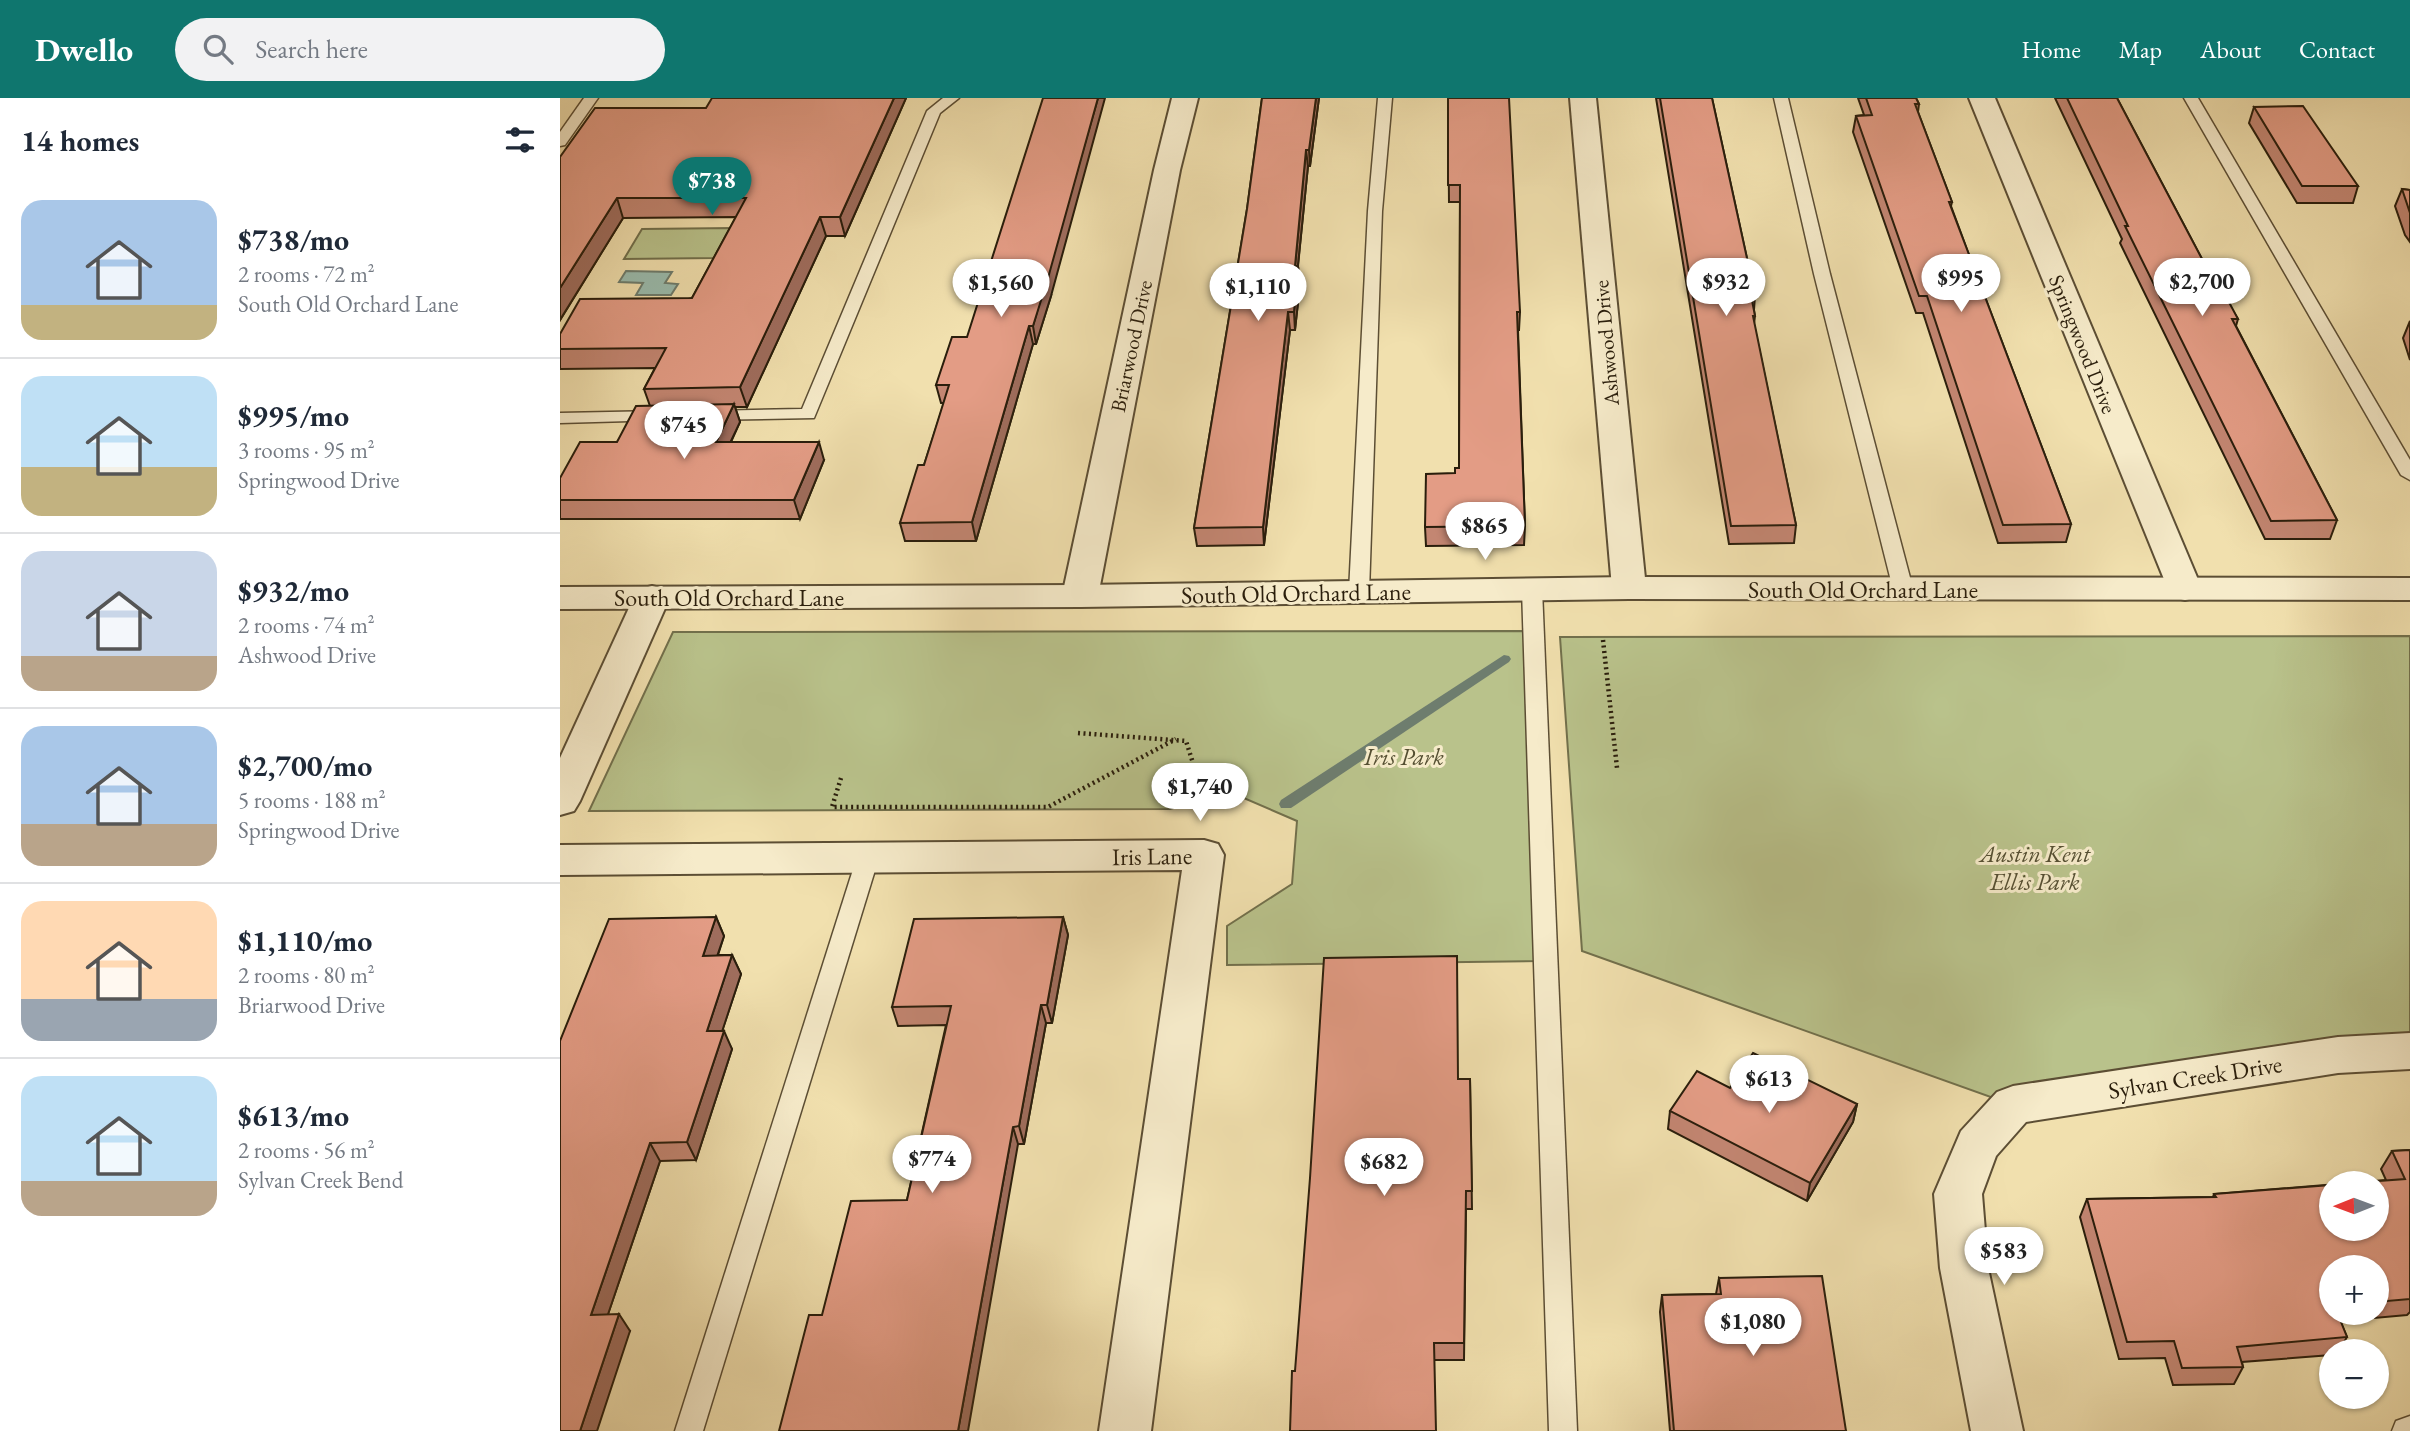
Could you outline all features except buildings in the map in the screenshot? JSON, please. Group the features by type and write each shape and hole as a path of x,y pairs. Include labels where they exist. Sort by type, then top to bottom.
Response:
{"street":[{"name":"Briarwood Drive","path":"1080,596 1167,170 1185,98"},
{"name":"Ashwood Drive","path":"1583,98 1629,588"},
{"name":"Springwood Drive","path":"1982,98 2185,589"},
{"name":"South Old Orchard Lane","path":"560,597 1080,596 1629,588 2410,589"},
{"path":"560,801 652,597"},
{"name":"Iris Lane","path":"560,860 1204,855 1125,1431"},
{"name":"Sylvan Creek Drive","path":"1997,1431 1964,1268 1958,1194 1977,1145 2013,1105 2339,1055 2410,1051"}],"lane":[{"path":"560,142 591,98"},
{"path":"698,416 808,414 934,110 952,98"},
{"path":"1359,592 1375,211 1385,98"},
{"path":"1781,98 1903,589"},
{"path":"2191,98 2410,475"},
{"path":"560,418 670,416"},
{"path":"1532,589 1563,1431"},
{"path":"689,1431 868,857"}],"path":[{"path":"1603,640 1617,768"},
{"path":"1078,733 1186,741 1199,782 1203,808 1196,855"},
{"path":"841,778 832,807 1048,807 1177,739"}],"green space":[{"path":"732,228 716,258 624,259 642,229"},
{"name":"Iris Park","path":"1526,631 1539,961 1227,965 1227,926 1292,884 1297,821 1230,792 1170,809 589,811 673,632"},
{"name":"Austin Kent Ellis Park","path":"2410,636 2410,1038 2013,1105 1582,951 1560,637"}],"shaded area":[{"path":"626,271 672,272 665,283 678,284 671,295 636,295 643,283 619,282"}],"waterway":[{"path":"1286,804 1504,659"}]}
